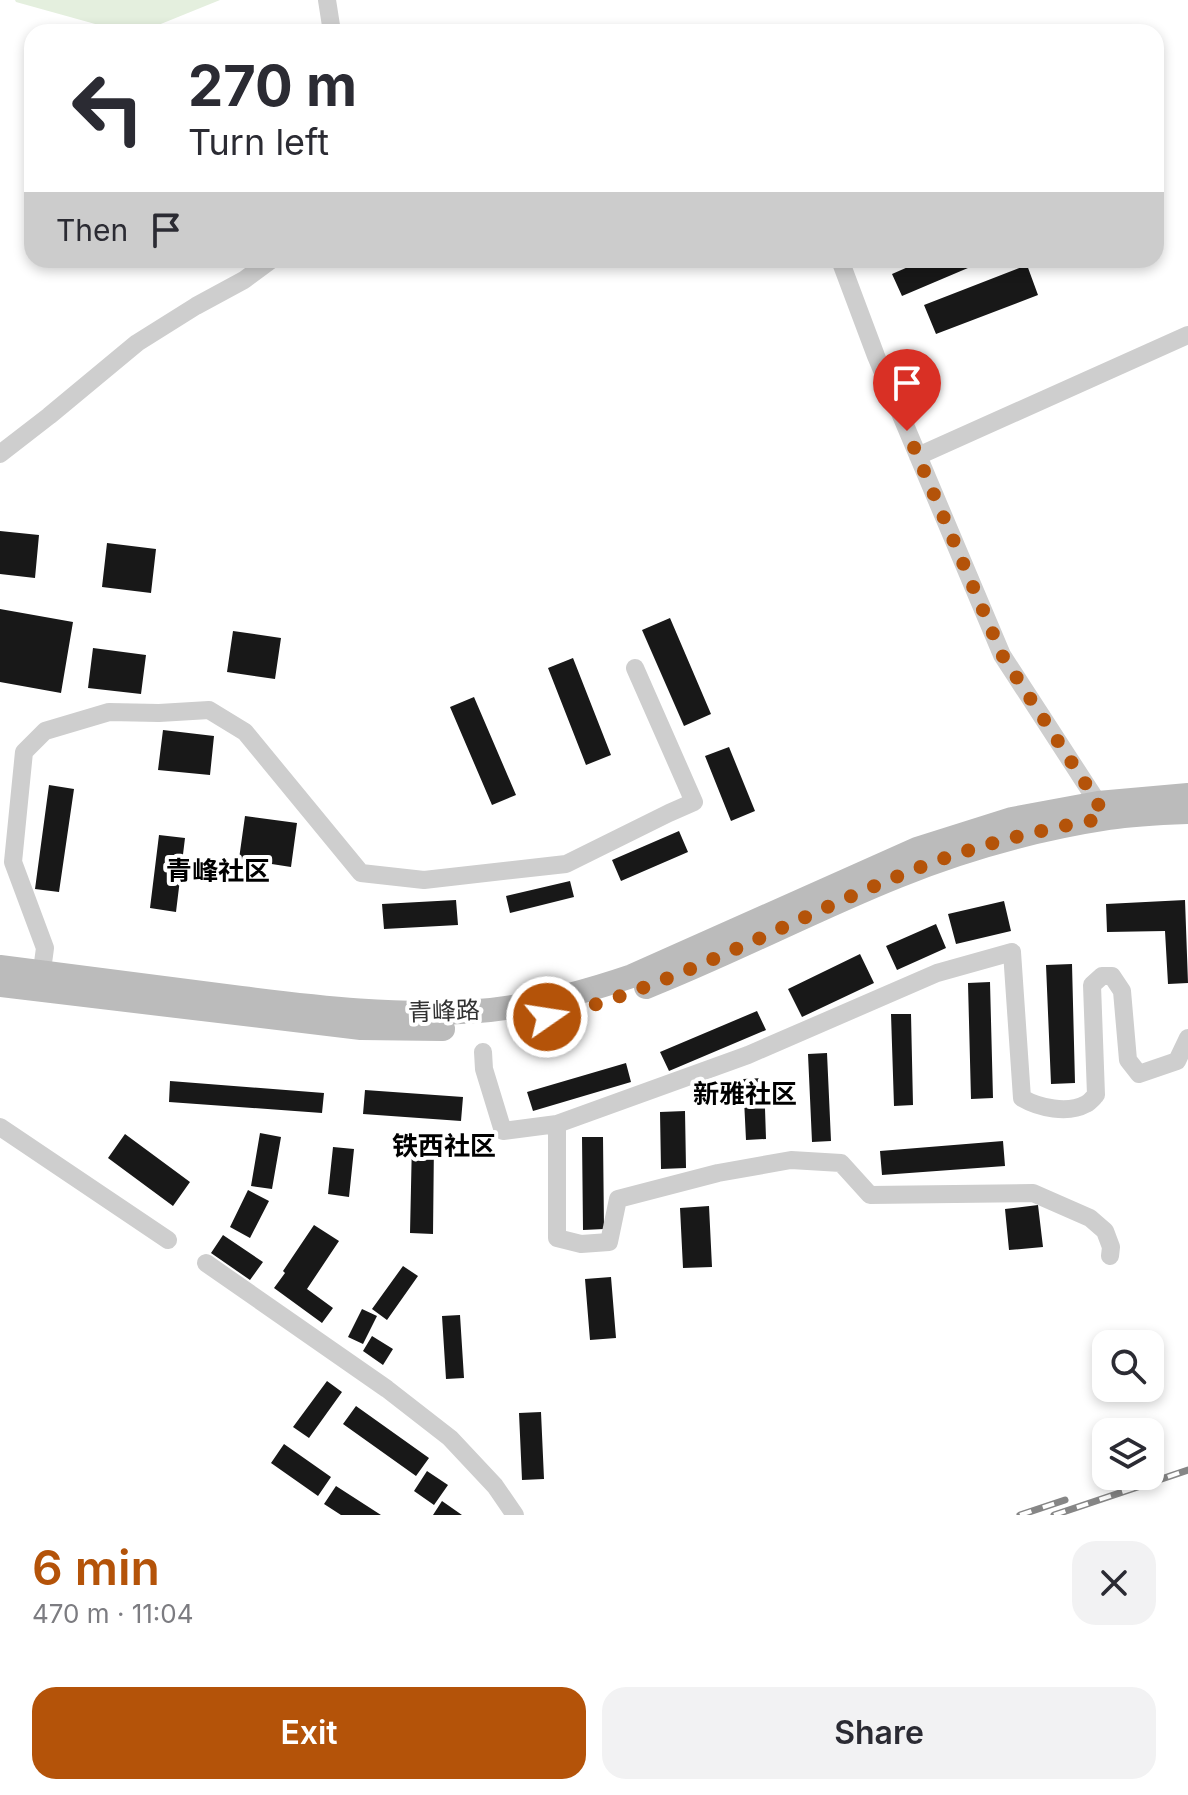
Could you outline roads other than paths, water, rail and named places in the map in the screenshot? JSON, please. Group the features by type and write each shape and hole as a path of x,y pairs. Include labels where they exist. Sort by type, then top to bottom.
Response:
{"main road":[{"name":"青峰路","path":"0,985 41,981 366,1012 424,1014 481,1011 548,1001 632,976 917,849 1012,819 1100,811 1188,795"},
{"name":"青峰路","path":"1100,811 1188,812"},
{"name":"青峰路","path":"0,967 41,981"}],"street":[{"path":"327,0 331,24"},
{"path":"0,454 137,343 260,268"},
{"path":"843,268 876,356 1002,655 1100,811"},
{"path":"918,456 1188,335"},
{"path":"41,981 45,948 13,862 24,752 45,731 109,712 209,710 245,732 361,873 424,880 566,864 694,802 635,668"},
{"path":"483,1052 484,1069 503,1131 557,1124 748,1055 937,973 1012,952 1022,1098 1032,1104 1064,1110 1085,1105 1096,1095 1092,985 1102,976 1112,976 1122,991 1128,1060 1139,1074 1177,1061 1188,1038"},
{"path":"557,1124 557,1238 581,1244 609,1242 618,1199 718,1173 791,1160 841,1163 870,1195 1033,1193 1090,1218 1105,1231 1111,1247 1110,1256"},
{"path":"0,1127 168,1240"},
{"path":"206,1263 387,1389 450,1438 495,1486 515,1515"}],"railway":[{"path":"1054,1515 1188,1470"},
{"path":"1020,1515 1065,1500"}],"district":[{"name":"青峰社区","path":"218,870"},
{"name":"新雅社区","path":"745,1093"},
{"name":"铁西社区","path":"444,1145"}]}
